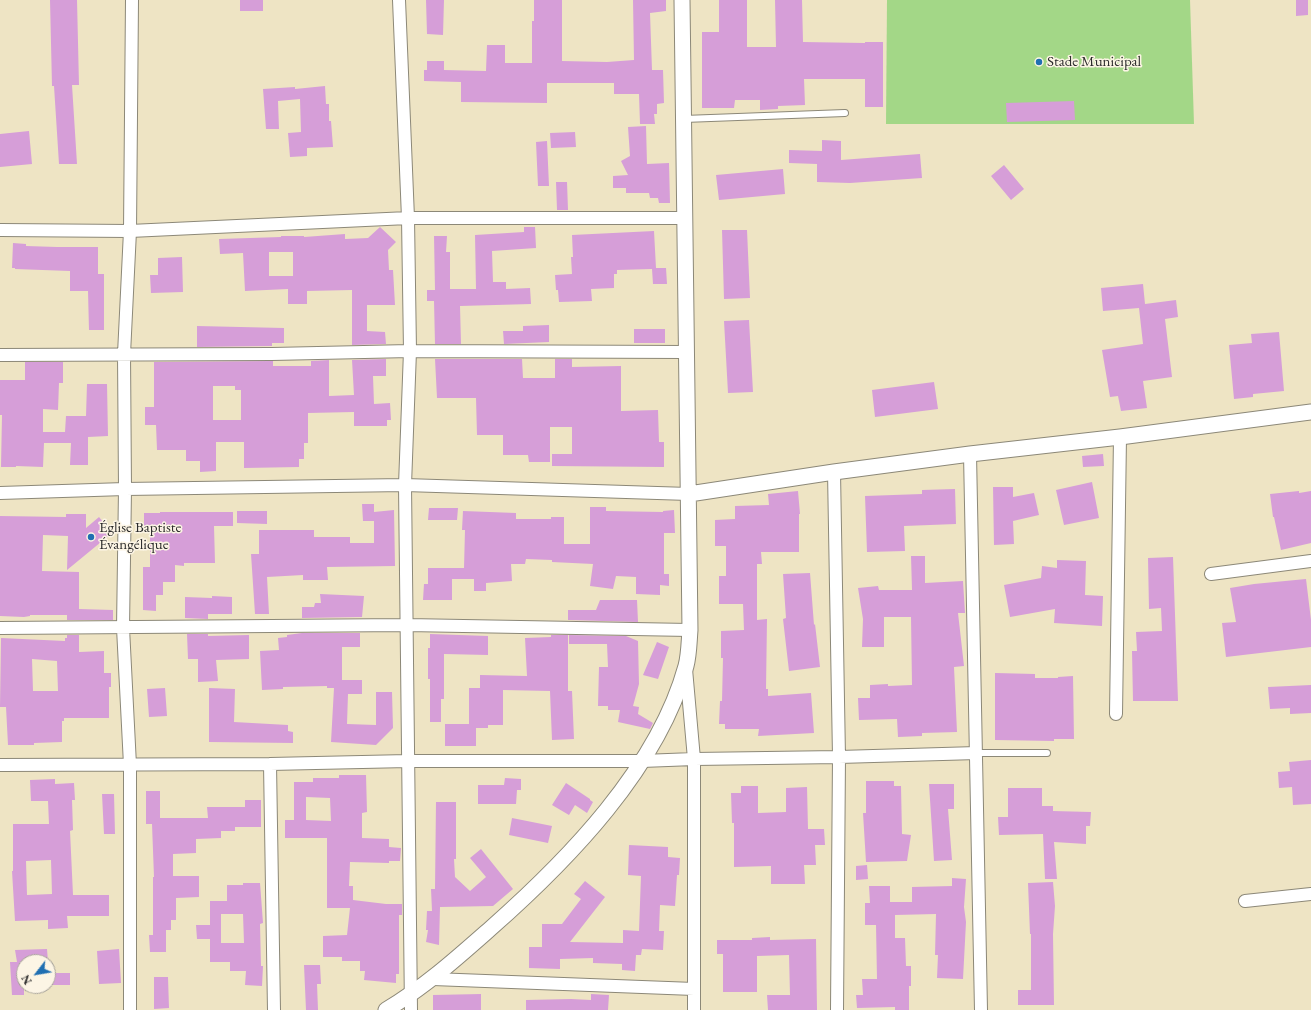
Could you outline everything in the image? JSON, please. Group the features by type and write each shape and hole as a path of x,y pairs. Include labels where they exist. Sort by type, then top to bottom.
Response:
{"street":[{"path":"130,1010 130,765 123,628 124,354 130,230 132,0"},
{"path":"399,0 408,218 410,351 405,486 411,1003"},
{"path":"682,0 686,218 690,630 686,665 694,759 694,1010"},
{"path":"0,230 130,230 408,218 686,218"},
{"path":"0,355 272,354 410,351 687,352"},
{"path":"0,493 124,489 405,486 689,494 834,472 970,454 1120,437 1311,412"},
{"path":"1116,714 1120,437"},
{"path":"970,454 981,1010"},
{"path":"834,472 839,758 837,1010"},
{"path":"1211,574 1311,561"},
{"path":"0,628 407,625 690,630"},
{"path":"386,1010 411,1003 433,979 520,902 560,863 612,804 642,761 657,736 672,704 686,665"},
{"path":"0,766 270,764 408,761 642,761 694,759 839,758 977,753"},
{"path":"270,764 274,1010"},
{"path":"1245,901 1311,894"},
{"path":"433,979 694,989"}],"lane":[{"path":"684,119 845,113"},
{"path":"977,753 1047,753"}],"green space":[{"name":"Stade Municipal","path":"887,0 1190,0 1194,124 886,124"}],"building":[{"path":"50,0 77,0 79,85 72,85 77,164 59,164 54,86 52,86"},
{"path":"240,0 263,0 263,11 240,11"},
{"path":"426,0 444,0 443,35 427,34"},
{"path":"534,0 562,0 562,61 607,62 634,60 633,0 666,0 666,11 650,13 652,70 663,70 664,103 657,104 657,114 654,114 655,124 640,124 639,94 614,94 614,83 547,83 547,103 461,102 461,82 424,81 424,70 427,70 427,61 444,61 444,70 486,71 487,45 505,45 505,63 532,63 532,21 534,21"},
{"path":"719,0 747,0 747,47 776,47 775,0 802,0 803,42 883,42 883,107 865,107 865,79 804,79 805,105 778,106 778,109 760,110 760,100 735,100 734,108 702,108 702,32 719,32"},
{"path":"1296,0 1308,0 1308,15 1296,16"},
{"path":"325,86 326,104 329,104 329,121 331,121 333,147 307,148 307,156 290,157 288,133 301,132 300,99 278,101 279,129 266,129 263,89 295,87 295,89"},
{"path":"1074,101 1075,120 1007,122 1006,103"},
{"path":"646,126 647,164 669,163 670,203 659,203 658,198 650,198 649,193 626,193 626,188 613,188 613,176 628,175 621,161 630,156 628,127"},
{"path":"29,131 32,164 0,167 0,134"},
{"path":"575,132 576,147 551,148 550,133"},
{"path":"822,140 841,141 841,160 920,154 922,178 850,183 817,182 817,164 789,163 789,150 822,151"},
{"path":"547,141 549,186 538,186 536,142"},
{"path":"1004,165 1024,189 1011,200 991,176"},
{"path":"783,169 785,194 719,200 716,175"},
{"path":"556,182 567,182 568,210 557,210"},
{"path":"380,227 396,242 388,250 389,270 393,270 395,305 367,305 367,331 385,332 386,344 352,345 352,290 307,291 307,304 288,304 288,289 245,291 243,253 220,254 219,239 281,236 304,237 345,234 345,239 368,238","holes":["269,252 293,252 293,276 269,276"]},
{"path":"524,227 535,227 536,248 492,251 493,282 506,282 506,289 530,288 531,304 460,306 461,344 435,344 434,301 427,301 427,290 435,290 434,236 447,236 446,252 450,252 450,289 476,289 475,235 524,232"},
{"path":"722,230 747,230 750,298 724,299"},
{"path":"654,231 656,268 666,268 667,284 653,284 652,269 617,270 617,274 614,274 614,288 591,289 592,301 559,302 558,290 556,290 555,275 572,274 572,235"},
{"path":"13,243 26,244 26,246 98,247 98,274 104,274 104,330 89,330 88,291 70,291 70,271 12,268"},
{"path":"182,257 183,292 151,293 150,275 158,275 158,258"},
{"path":"1143,284 1145,304 1176,300 1178,317 1165,319 1172,377 1143,381 1147,408 1121,411 1118,396 1110,397 1102,350 1143,344 1139,308 1103,311 1101,288"},
{"path":"749,320 753,392 728,393 724,321"},
{"path":"549,325 549,342 504,344 503,331 523,331 523,326"},
{"path":"197,326 284,328 284,343 272,343 272,346 197,347"},
{"path":"634,329 665,329 665,343 634,343"},
{"path":"1279,332 1284,391 1253,394 1253,397 1234,399 1229,345 1252,343 1251,334"},
{"path":"386,359 386,376 373,376 374,404 390,403 391,420 387,420 387,426 354,426 354,412 308,413 308,443 304,443 304,459 299,459 299,467 244,468 244,442 216,442 216,471 200,472 200,461 186,461 186,450 157,450 156,425 145,425 145,407 154,407 154,362 273,361 273,366 311,366 311,361 329,360 329,396 354,395 352,360","holes":["213,386 235,386 235,390 241,390 241,420 213,420"]},
{"path":"435,359 522,359 523,378 555,378 555,359 572,359 572,367 621,366 621,411 658,410 659,442 664,442 664,467 552,466 552,454 572,454 572,427 550,427 550,462 529,462 528,455 503,455 503,435 477,435 476,398 437,398"},
{"path":"25,362 63,362 63,383 59,383 58,410 43,409 43,432 65,432 66,416 86,416 87,384 107,384 108,436 88,437 88,465 70,465 71,443 44,443 43,467 1,467 2,415 0,415 0,380 25,380"},
{"path":"934,382 938,409 875,417 872,390"},
{"path":"1103,454 1104,466 1083,467 1082,456"},
{"path":"1092,482 1099,518 1064,525 1056,490"},
{"path":"993,487 1013,487 1013,497 1034,493 1039,515 1013,521 1014,544 994,545"},
{"path":"955,489 956,524 904,526 905,551 867,552 865,496 922,494 922,490"},
{"path":"798,491 800,514 799,552 761,552 762,564 757,564 757,620 767,619 766,689 768,689 768,696 811,693 814,733 758,736 759,729 725,729 725,724 719,724 720,701 722,701 723,658 721,658 721,631 744,630 743,604 719,604 719,576 726,576 726,546 715,546 715,520 735,519 735,506 769,505 768,494"},
{"path":"1299,491 1299,493 1311,491 1311,543 1281,550 1273,517 1270,494"},
{"path":"362,504 374,504 374,512 394,510 395,566 327,567 328,580 303,580 303,575 267,577 269,614 255,614 251,554 259,554 259,530 314,530 314,537 350,537 350,543 374,543 374,521 363,521"},
{"path":"590,507 606,507 606,511 663,512 674,510 675,533 664,533 664,574 669,574 669,586 660,585 660,595 636,594 636,577 616,576 613,589 590,586 593,564 526,559 525,564 511,564 512,581 486,583 486,591 474,591 474,579 452,579 452,600 423,600 424,584 428,584 428,568 464,568 465,530 462,530 463,511 516,513 516,519 551,519 551,517 564,517 564,544 590,544"},
{"path":"429,508 458,508 457,520 428,520"},
{"path":"237,511 267,511 267,524 237,523"},
{"path":"233,512 233,526 214,526 215,563 184,563 184,566 175,565 175,582 163,582 163,595 156,595 156,611 143,610 143,567 150,567 150,527 144,527 144,513"},
{"path":"66,514 86,514 86,528 99,517 112,533 67,570 68,536 43,535 42,571 79,572 79,609 113,610 113,620 67,620 67,615 30,615 24,617 0,616 0,516 66,517"},
{"path":"911,556 925,556 925,583 963,581 965,613 958,613 964,666 954,667 957,732 922,733 922,736 898,737 897,719 859,720 858,698 870,698 870,685 912,685 911,617 884,617 884,647 862,647 863,619 858,588 878,586 879,590 912,590"},
{"path":"1173,557 1178,701 1133,701 1132,651 1137,651 1136,632 1162,631 1161,608 1149,609 1148,558"},
{"path":"1057,560 1086,561 1085,595 1103,596 1102,626 1054,623 1055,609 1010,617 1004,585 1041,578 1042,566 1057,568"},
{"path":"810,573 814,625 815,624 820,667 789,671 783,619 786,618 783,574"},
{"path":"1306,579 1311,620 1311,647 1226,657 1222,623 1236,622 1230,588"},
{"path":"320,594 364,596 362,617 302,618 302,607 314,607 315,603 321,603"},
{"path":"212,596 232,597 232,614 208,614 208,619 185,618 185,597 212,598"},
{"path":"600,600 637,600 638,622 568,620 568,610 596,610"},
{"path":"302,633 360,633 360,647 342,647 342,680 362,680 362,694 348,694 347,724 376,725 376,692 392,692 393,728 376,745 331,742 334,688 327,688 327,686 283,687 283,689 262,690 260,651 279,650 278,638"},
{"path":"187,634 208,634 208,636 249,635 249,659 216,660 218,681 198,682 198,659 188,659"},
{"path":"430,634 488,636 488,655 444,654 444,699 441,699 441,722 430,722 428,648 430,648"},
{"path":"67,635 79,635 79,652 104,651 104,673 111,673 111,687 109,687 109,718 64,718 64,721 62,721 62,742 34,743 34,745 8,745 6,707 0,707 1,638 65,641 65,638 67,638","holes":["32,659 57,661 58,691 33,691"]},
{"path":"551,635 568,635 568,691 572,691 574,739 552,740 550,691 503,690 503,725 488,725 488,728 476,728 476,746 445,746 445,724 469,724 469,688 480,688 480,675 527,676 525,638 551,637"},
{"path":"569,635 626,636 638,641 639,684 633,706 639,707 638,714 653,723 650,729 618,722 620,710 608,710 608,706 598,706 599,667 608,667 607,644 569,644"},
{"path":"657,642 669,647 658,679 643,675"},
{"path":"995,673 1035,674 1035,678 1058,678 1073,676 1074,739 1054,739 1054,741 995,740"},
{"path":"1311,685 1311,713 1290,714 1290,708 1270,709 1268,687"},
{"path":"165,688 167,716 149,717 147,689"},
{"path":"209,688 235,689 234,722 288,725 288,731 293,732 293,743 209,742"},
{"path":"1311,760 1311,804 1293,805 1292,787 1279,788 1278,772 1290,771 1289,762"},
{"path":"339,775 366,775 367,812 362,813 362,838 389,839 389,847 401,848 400,861 389,861 389,863 350,862 349,886 353,886 353,900 386,904 402,904 402,915 399,915 399,974 396,974 396,983 364,980 365,971 360,971 360,961 342,961 342,957 323,957 323,936 347,935 350,908 327,908 327,838 285,838 285,820 294,820 294,782 313,782 313,778 339,778","holes":["306,797 330,798 331,821 306,820"]},
{"path":"505,778 521,779 521,790 517,790 516,804 478,804 478,785 504,785"},
{"path":"55,779 55,784 74,783 75,800 72,800 73,830 70,831 73,895 109,895 109,916 67,916 68,928 48,929 48,920 15,921 12,871 13,824 49,824 48,801 31,801 30,780","holes":["51,860 52,894 27,895 26,861"]},
{"path":"866,781 894,781 894,786 901,786 902,834 911,835 907,861 866,862 863,813 866,813"},
{"path":"566,783 593,802 587,813 575,805 569,815 552,805"},
{"path":"929,784 954,784 954,809 948,809 952,860 934,861"},
{"path":"741,786 758,786 758,813 786,812 786,788 807,787 808,829 824,829 825,845 815,845 816,865 804,865 805,884 771,884 771,866 734,867 734,823 732,823 731,793 741,793"},
{"path":"1008,788 1042,788 1042,806 1053,806 1053,811 1091,812 1090,826 1086,826 1086,844 1054,842 1057,879 1045,879 1043,834 999,835 998,817 1008,817"},
{"path":"146,791 160,791 160,818 208,818 207,807 245,807 245,800 261,800 261,827 235,827 235,831 221,831 221,838 196,839 196,853 173,854 173,876 199,876 199,897 176,898 176,920 171,920 171,930 166,930 166,952 150,952 149,935 153,935 154,877 152,824 146,824"},
{"path":"102,794 114,794 115,834 104,834"},
{"path":"436,802 456,802 456,859 454,859 455,877 470,891 486,877 470,858 481,849 513,889 493,906 440,907 439,945 426,942 428,930 426,930 427,911 432,911 431,889 435,889"},
{"path":"512,818 552,826 548,843 509,835"},
{"path":"629,845 668,847 668,857 680,858 679,875 677,875 675,906 660,905 659,931 664,931 663,950 642,949 641,955 636,955 635,971 622,970 622,964 593,963 593,958 560,959 560,969 529,968 529,947 542,947 542,924 562,924 581,899 574,894 585,881 605,897 570,942 623,943 623,930 639,931 641,876 628,875"},
{"path":"867,865 868,879 856,880 856,866"},
{"path":"952,878 966,879 964,907 966,922 963,979 937,978 938,955 935,955 936,914 895,915 895,938 905,938 906,966 911,966 909,1010 895,1010 895,1007 857,1008 856,995 863,995 862,979 877,979 876,925 865,925 865,903 870,903 869,886 890,886 890,902 912,902 912,887 952,886"},
{"path":"1053,882 1055,906 1053,934 1054,1005 1018,1005 1018,990 1031,990 1031,934 1028,883"},
{"path":"243,883 260,883 263,923 260,924 261,966 263,966 262,986 245,985 246,971 230,971 230,962 210,962 210,939 197,939 196,925 210,925 210,901 227,901 227,885 243,885","holes":["221,914 243,914 244,943 221,943"]},
{"path":"770,937 770,940 816,939 817,1010 768,1010 767,995 790,995 789,955 757,956 757,992 723,992 723,954 717,954 717,940 752,940 752,938"},
{"path":"47,949 47,954 16,954 16,956 15,950"},
{"path":"119,949 121,983 99,984 97,951"},
{"path":"10,962 16,962 16,994 24,995 12,995"},
{"path":"304,965 320,965 321,984 317,984 318,1010 306,1010"},
{"path":"56,973 70,973 70,985 56,985"},
{"path":"154,977 168,977 169,1008 154,1009"},
{"path":"481,994 481,1010 433,1010 433,995"},
{"path":"591,994 609,995 608,1010 526,1010 526,1000 591,1000"}],"place":[{"name":"Stade Municipal","path":"1039,62"},
{"name":"Église Baptiste Évangélique","path":"91,537"}]}
